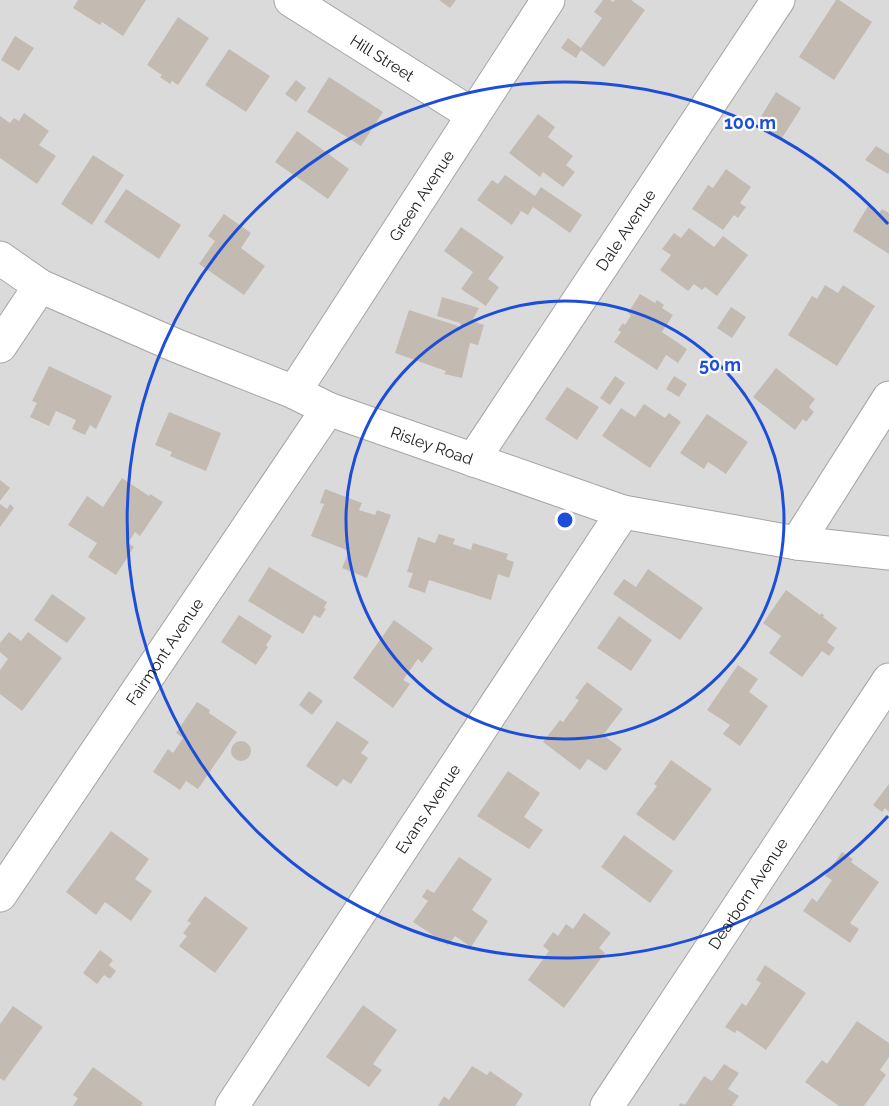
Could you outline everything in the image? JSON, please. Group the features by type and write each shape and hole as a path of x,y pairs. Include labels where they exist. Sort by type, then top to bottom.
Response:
{"street":[{"name":"Hill Street","path":"291,0 473,115"},
{"name":"Green Avenue","path":"294,392 548,0"},
{"name":"Dale Avenue","path":"473,460 778,0"},
{"name":"Risley Road","path":"0,258 40,286 177,346 294,392 328,409 623,512 796,543 889,553"},
{"path":"0,346 40,286"},
{"path":"796,543 889,398"},
{"name":"Fairmont Avenue","path":"0,895 328,409"},
{"name":"Evans Avenue","path":"232,1106 623,512"},
{"name":"Dearborn Avenue","path":"607,1106 889,680"}],"shaded area":[{"path":"0,0 889,0 889,1106 0,1106"}],"building":[{"path":"78,0 146,0 123,36 102,22 100,25 73,8"},
{"path":"439,0 456,0 450,8"},
{"path":"603,0 613,2 631,0 645,10 604,67 581,50 576,58 561,48 568,38 581,48 602,18 594,12"},
{"path":"836,0 872,22 834,80 799,57"},
{"path":"178,17 209,38 178,85 172,81 170,84 160,77 162,75 147,65"},
{"path":"15,36 34,48 19,71 1,60"},
{"path":"229,49 270,76 246,112 205,85"},
{"path":"329,77 383,112 361,146 307,112"},
{"path":"296,80 306,88 296,102 285,94"},
{"path":"776,92 801,108 782,138 757,123"},
{"path":"24,113 49,131 39,145 56,156 37,184 0,158 0,116 10,123 14,118 19,121"},
{"path":"538,114 555,127 548,137 573,156 566,165 575,172 563,187 543,172 540,177 509,153"},
{"path":"297,131 349,169 328,199 275,162"},
{"path":"876,146 889,154 888,174 865,160"},
{"path":"93,155 124,175 92,225 61,204"},
{"path":"726,169 751,187 740,203 746,207 738,218 734,215 723,230 692,209 708,185 713,188"},
{"path":"505,175 535,196 541,187 582,215 570,233 533,207 528,215 521,211 512,225 477,200 492,180 498,184"},
{"path":"126,189 181,225 159,259 104,222"},
{"path":"868,206 879,213 882,209 889,213 889,254 853,231"},
{"path":"224,214 251,233 241,248 265,266 244,295 199,264 215,241 208,236"},
{"path":"461,227 504,257 488,279 499,287 486,306 461,289 473,272 444,251"},
{"path":"689,228 714,247 723,236 748,255 717,296 705,287 702,290 694,284 688,291 660,270 671,255 662,249 674,233 681,238"},
{"path":"825,285 838,293 843,285 875,306 837,366 788,335 812,296 817,299"},
{"path":"640,294 655,303 657,300 664,305 662,308 673,315 662,332 687,349 678,363 666,355 657,370 614,342 621,332 618,330 623,323 625,325 631,315 628,313"},
{"path":"442,297 479,308 472,321 484,325 478,345 470,343 462,378 444,374 446,371 395,353 409,310 461,327 460,323 437,316"},
{"path":"731,307 746,317 732,338 717,328"},
{"path":"49,366 112,396 96,429 90,425 85,435 72,429 76,420 56,411 49,426 30,417 37,403 32,401"},
{"path":"776,368 815,399 809,407 814,412 806,422 803,419 795,430 753,397"},
{"path":"615,376 625,383 610,405 600,398"},
{"path":"674,376 687,384 679,397 666,389"},
{"path":"567,387 599,407 577,440 545,419"},
{"path":"644,404 665,418 669,413 681,422 650,468 602,436 621,408 635,417"},
{"path":"169,412 221,433 206,471 170,456 172,452 155,445"},
{"path":"707,414 748,442 726,474 708,462 704,469 680,453"},
{"path":"122,478 149,496 150,494 163,502 140,536 135,532 128,543 134,547 116,575 88,557 97,543 68,525 87,496 103,507"},
{"path":"0,480 10,488 0,501"},
{"path":"325,489 362,503 359,510 375,515 377,510 391,515 367,578 342,568 349,551 311,536 324,504 320,503"},
{"path":"0,504 7,509 10,504 14,508 0,527"},
{"path":"439,534 455,539 453,544 471,550 473,543 508,554 506,559 514,562 509,578 498,574 491,600 429,580 425,593 408,587 413,573 407,572 418,537 435,543"},
{"path":"269,567 327,602 324,608 326,609 320,618 314,615 303,634 248,601"},
{"path":"648,569 703,608 680,640 613,594 624,579 636,587"},
{"path":"786,590 820,615 821,613 824,615 823,617 837,628 827,642 835,648 829,656 822,651 802,677 769,653 781,636 763,623"},
{"path":"52,594 86,618 67,643 34,620"},
{"path":"239,615 272,636 266,645 268,647 256,665 221,642"},
{"path":"619,616 652,640 631,671 597,648"},
{"path":"394,620 433,648 422,663 418,659 403,680 410,684 393,708 353,678"},
{"path":"9,632 21,641 28,632 62,658 22,711 0,694 0,670 8,659 0,652 0,643"},
{"path":"738,665 758,679 749,692 768,706 740,746 723,734 730,725 707,710"},
{"path":"587,682 623,709 603,735 622,749 606,771 588,759 580,770 543,742 560,720 563,722 579,700 575,698"},
{"path":"309,691 323,701 312,715 299,705"},
{"path":"197,702 237,732 198,789 186,781 180,790 153,772 168,749 173,753 183,738 176,733"},
{"path":"337,721 369,742 361,753 368,758 351,784 343,779 337,787 306,766"},
{"path":"241,741 248,744 251,751 248,758 241,761 234,758 231,751 234,744"},
{"path":"671,760 712,789 674,841 636,814 657,786 654,784"},
{"path":"508,771 540,793 524,817 543,830 529,849 477,816"},
{"path":"889,784 889,812 885,808 882,812 873,805"},
{"path":"111,831 149,859 135,879 152,891 131,921 105,902 96,915 66,892"},
{"path":"624,835 673,871 650,903 601,867"},
{"path":"842,852 853,859 851,862 879,882 850,923 859,929 850,943 803,911 812,898 817,902 832,880 825,876"},
{"path":"459,857 492,879 472,910 488,921 471,947 455,936 448,945 413,922 428,901 422,897 427,889 434,893"},
{"path":"205,896 248,928 215,973 179,946 187,936 183,933 191,923 187,921"},
{"path":"584,913 611,933 599,948 605,953 564,1008 528,980 549,951 543,946 553,932 558,936 566,924 573,929"},
{"path":"100,950 113,960 109,965 116,971 110,979 104,975 97,984 83,973"},
{"path":"765,965 806,993 766,1050 737,1030 735,1033 725,1027 742,1003 746,1006 761,983 756,980"},
{"path":"363,1005 397,1030 373,1064 382,1070 369,1087 326,1057"},
{"path":"13,1006 43,1027 4,1081 0,1078 0,1024"},
{"path":"857,1021 889,1043 889,1057 880,1070 886,1075 864,1106 839,1106 805,1082 822,1060 827,1064"},
{"path":"724,1064 739,1073 728,1089 739,1096 732,1106 678,1106 681,1103 685,1105 704,1076 712,1081"},
{"path":"472,1066 487,1075 490,1071 523,1094 515,1106 438,1106 444,1096 449,1100"},
{"path":"93,1067 143,1103 141,1106 73,1106 78,1098 73,1095"}]}
